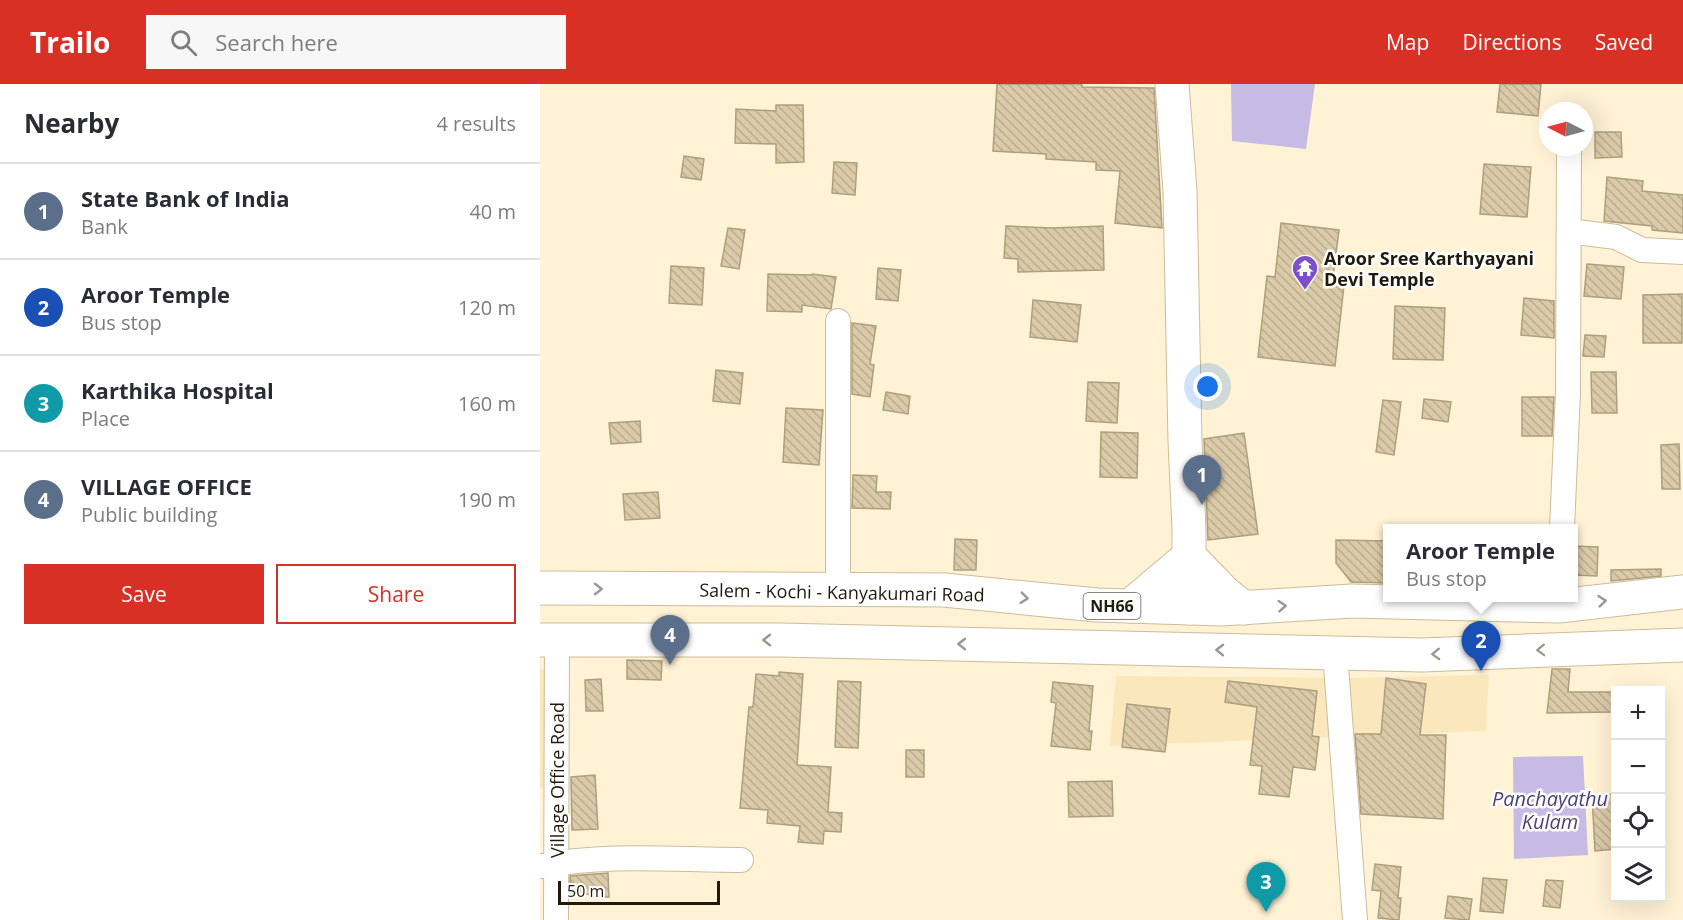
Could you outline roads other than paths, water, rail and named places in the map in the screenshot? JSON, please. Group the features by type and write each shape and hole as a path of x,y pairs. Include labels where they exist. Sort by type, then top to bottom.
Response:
{"main road":[{"path":"1172,84 1180,191 1189,608"},
{"path":"1130,606 1189,556"},
{"path":"1189,556 1225,593 1244,608"},
{"name":"Salem - Kochi - Kanyakumari Road","path":"540,588 944,590 1097,605 1189,608 1244,608 1352,602 1559,602"},
{"name":"Salem - Kochi - Kanyakumari Road","path":"1578,600 1683,592"},
{"path":"549,640 780,640 1422,654 1683,645"}],"street":[{"path":"1562,524 1568,392 1569,156"},
{"path":"1569,231 1616,237 1642,250 1683,252"},
{"path":"838,321 838,589"},
{"name":"Village Office Road","path":"549,640 548,865 556,920"},
{"path":"1335,652 1355,920"},
{"path":"548,865 618,859 741,860"}],"water":[{"path":"1231,84 1315,84 1306,149 1232,141"},
{"name":"Panchayathu Kulam","path":"1583,756 1588,855 1514,859 1513,757"}],"place":[{"name":"Aroor Sree Karthyayani Devi Temple","path":"1305,291"},
{"name":"State Bank of India","path":"1202,505"},
{"name":"VILLAGE OFFICE","path":"670,665"},
{"name":"Aroor Temple","path":"1481,671"},
{"name":"Karthika Hospital","path":"1266,912"}]}
